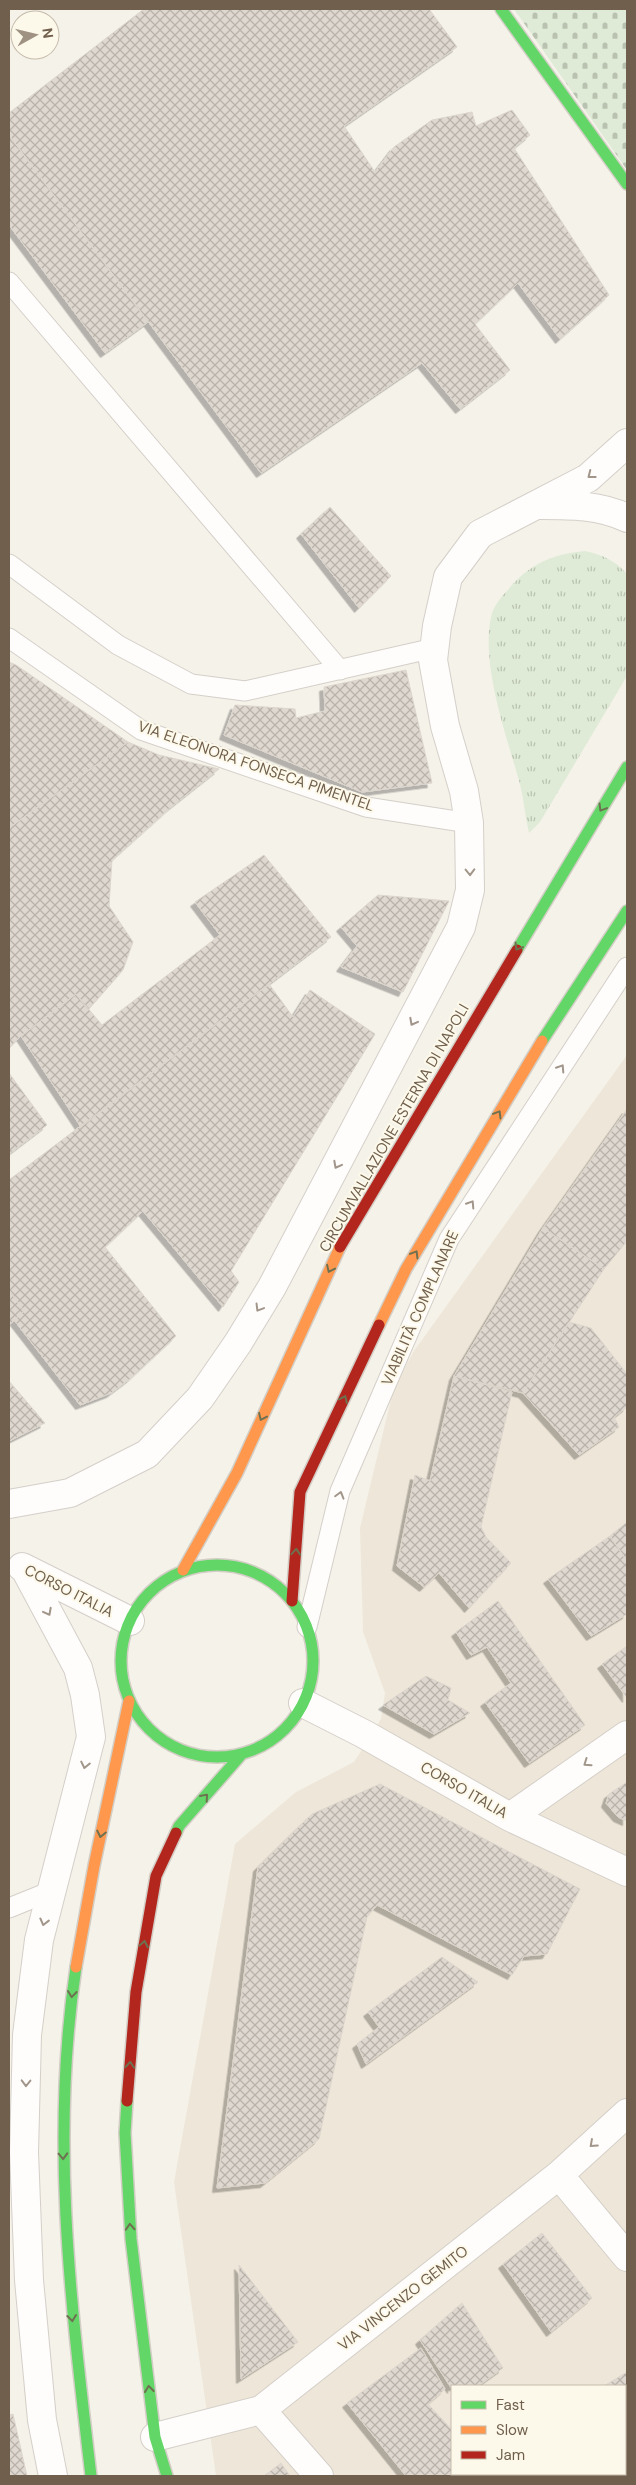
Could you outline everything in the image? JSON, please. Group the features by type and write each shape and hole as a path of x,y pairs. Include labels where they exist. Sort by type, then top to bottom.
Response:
{"main road":[{"path":"501,9 627,184"},
{"name":"CIRCUMVALLAZIONE ESTERNA DI NAPOLI","path":"182,1570 236,1473 346,1234 627,767"},
{"path":"292,1600 300,1492 406,1269 528,1062 627,911"},
{"path":"212,1564 243,1568 270,1580 292,1600 308,1627 313,1657 310,1687 295,1718 271,1741 241,1755 207,1758 174,1749 147,1729 128,1701 120,1668 123,1635 136,1607 156,1585 182,1570 212,1564"},
{"path":"91,2476 67,2272 62,2144 67,2035 78,1945 128,1701"},
{"path":"160,2476 131,2239 125,2133 136,1992 156,1876 179,1826 241,1755"},
{"path":"155,2437 167,2476"}],"street":[{"path":"9,1504 70,1493 147,1454 200,1398 238,1344 272,1287 461,927 470,890 469,823 464,791 445,726 433,660 437,626 448,576 480,534 540,505 588,478 627,443"},
{"path":"540,505 582,506 615,512 627,518"},
{"path":"17,1565 78,1668 85,1695 91,1737 39,1940 27,2035 24,2152 29,2280 42,2420 53,2476"},
{"name":"CORSO ITALIA","path":"17,1565 130,1621"},
{"name":"CORSO ITALIA","path":"303,1703 364,1734 510,1817 627,1872"},
{"path":"510,1817 627,1735"},
{"name":"VIA VINCENZO GEMITO","path":"155,2437 261,2410 559,2175 627,2113"},
{"path":"559,2175 627,2257"},
{"path":"261,2410 319,2476"}],"lane":[{"path":"9,282 340,670"},
{"path":"9,564 118,645 191,684 245,691 434,648"},
{"name":"VIA ELEONORA FONSECA PIMENTEL","path":"9,638 141,730 366,807 469,823"},
{"name":"VIABILITÀ COMPLANARE","path":"308,1627 340,1491 449,1239 627,966"},
{"path":"9,1908 52,1892"}],"shaded area":[{"path":"627,1055 627,2476 216,2476 174,2182 235,1844 296,1792 354,1762 381,1719 385,1693 363,1632 360,1528 394,1387 414,1351"}],"green space":[{"path":"514,9 627,9 627,170"},
{"path":"585,551 608,559 627,574 627,676 540,822 529,833 520,784 496,699 492,676 489,632 492,613 496,604 515,582 541,562 561,555"}],"building":[{"path":"144,9 429,9 457,47 344,126 375,172 394,147 432,120 472,112 476,126 512,110 530,135 514,148 609,295 560,339 518,283 475,324 510,370 460,409 422,363 261,473 9,135 9,113"},
{"path":"9,135 148,322 105,353 9,225"},
{"path":"330,507 391,576 359,608 301,534"},
{"path":"9,662 128,742 9,828"},
{"path":"406,670 432,783 362,792 224,735 235,705 295,709 296,718 325,711 324,687"},
{"path":"128,742 159,755 219,769 171,807 112,860 109,906 133,942 123,970 88,1010 76,994 21,1036 9,1048 9,828"},
{"path":"264,855 331,937 81,1127 21,1036 76,994 102,1025 220,935 195,902"},
{"path":"378,895 449,901 403,992 341,967 357,946 341,927"},
{"path":"269,984 293,1017 310,990 375,1034 231,1271 239,1282 223,1307 143,1211 105,1247 176,1336 131,1378 111,1393 80,1405 14,1320 24,1311 9,1290 9,1180"},
{"path":"9,1073 47,1125 9,1154"},
{"path":"627,1109 627,1241 604,1269 543,1228"},
{"path":"543,1228 604,1269 523,1393 454,1376"},
{"path":"9,1290 24,1311 9,1325"},
{"path":"569,1322 591,1328 627,1374 627,1407 614,1417 619,1427 579,1455 523,1393"},
{"path":"454,1376 512,1392 481,1527 486,1537 511,1563 469,1608 439,1573 424,1587 397,1566 415,1475 430,1481"},
{"path":"9,1381 45,1423 9,1441"},
{"path":"627,1522 627,1561 610,1536"},
{"path":"610,1536 627,1561 627,1614 591,1636 548,1579"},
{"path":"498,1601 585,1725 529,1763 485,1702 511,1683 487,1647 471,1655 456,1632"},
{"path":"627,1646 627,1698 602,1664"},
{"path":"426,1676 451,1688 448,1700 470,1713 434,1734 383,1705"},
{"path":"627,1782 627,1821 618,1817 606,1803 609,1794"},
{"path":"380,1784 580,1889 547,1954 524,1956 512,1975 377,1905 367,1917 319,2139 265,2183 217,2188 258,1867 312,1814"},
{"path":"442,1957 478,1982 366,2064 357,2044 379,2027 368,2012"},
{"path":"542,2233 592,2298 551,2332 503,2264"},
{"path":"239,2265 298,2342 241,2379"},
{"path":"462,2303 503,2368 479,2385 451,2385 451,2387 420,2340"},
{"path":"421,2348 445,2389 428,2404 451,2429 451,2475 482,2476 406,2476 347,2403"},
{"path":"627,2372 626,2456 626,2385 606,2385"},
{"path":"13,2414 27,2476 9,2476 9,2415"},
{"path":"281,2463 290,2476 264,2476"}],"traffic: fast":[{"path":"501,9 627,184"},
{"path":"517,950 627,767"},
{"path":"542,1041 627,911"},
{"path":"208,1565 226,1565 254,1572 270,1581 285,1593 297,1608 306,1624 313,1652 313,1661 313,1670 306,1698 297,1714 285,1729 270,1741 254,1750 226,1757 208,1757 189,1753 172,1746 156,1735 143,1722 132,1706 125,1689 121,1670 121,1652 125,1633 132,1616 143,1600 156,1587 172,1576 189,1569 208,1565"},
{"path":"176,1833 179,1826 241,1755"},
{"path":"76,1967 68,2031 64,2159 71,2285 91,2476"},
{"path":"127,2101 125,2133 131,2239 155,2437 167,2476"}],"traffic: slow":[{"path":"379,1325 406,1269 542,1041"},
{"path":"183,1570 237,1473 340,1247"},
{"path":"76,1967 94,1866 129,1701"}],"traffic: jam":[{"path":"340,1247 517,950"},
{"path":"292,1601 300,1492 379,1325"},
{"path":"127,2101 136,1992 156,1876 176,1833"}]}
